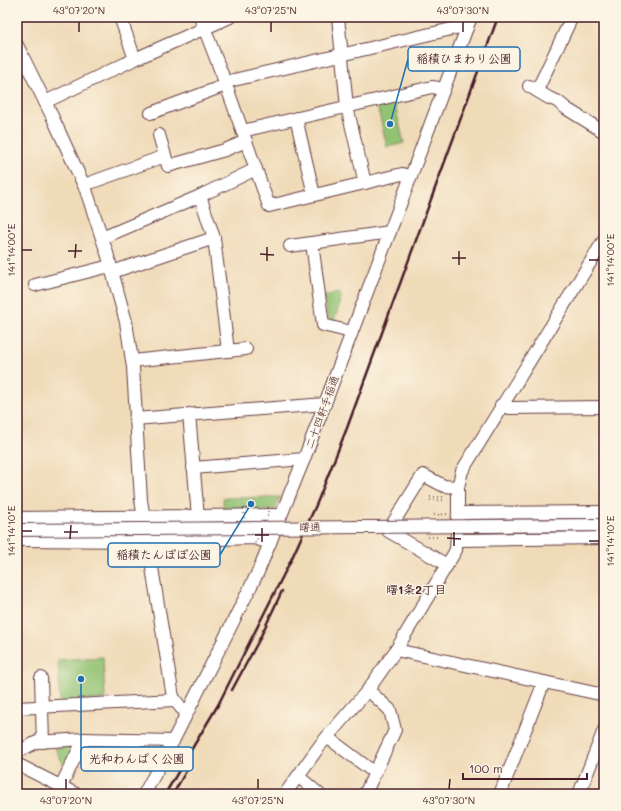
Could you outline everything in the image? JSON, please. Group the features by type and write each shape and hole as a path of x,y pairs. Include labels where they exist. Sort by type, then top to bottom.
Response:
{"street":[{"path":"120,17 134,58"},
{"path":"45,102 201,23 230,17"},
{"path":"338,17 347,107 365,183"},
{"path":"572,17 541,82 532,88 557,101 604,132"},
{"path":"151,113 225,83 460,27 469,22"},
{"name":"二十四軒手稲通","path":"144,794 173,741 258,572 304,459 469,22"},
{"path":"201,23 225,83 269,206 402,174 411,177"},
{"path":"17,45 84,185 102,238 126,322 132,361 141,500 147,541 173,698 181,708 187,712"},
{"path":"159,135 168,166 225,150 244,136 296,118 432,87 444,89"},
{"path":"296,118 314,195"},
{"path":"84,185 165,156"},
{"path":"102,238 200,196 256,169"},
{"path":"200,196 214,238 228,351"},
{"path":"290,246 390,232"},
{"path":"35,285 111,269 214,238"},
{"path":"285,794 327,737 368,690 396,650 456,550 457,540 453,511 462,471 604,240"},
{"path":"312,243 323,325 351,332"},
{"path":"132,361 246,349"},
{"path":"135,419 325,404"},
{"path":"501,406 510,408 604,406"},
{"path":"188,414 198,516"},
{"path":"193,468 304,459"},
{"path":"447,565 388,532 423,476 444,486 458,487"},
{"path":"453,511 604,512"},
{"path":"17,518 281,516"},
{"name":"曙通","path":"17,530 604,525"},
{"path":"17,540 147,541 254,538 270,543"},
{"path":"457,540 604,538"},
{"path":"396,650 604,695"},
{"path":"42,678 43,742"},
{"path":"500,794 544,682"},
{"path":"365,794 395,730 390,710 368,690"},
{"path":"17,708 175,700"},
{"path":"579,794 604,730"},
{"path":"327,737 375,773"},
{"path":"61,786 84,739"},
{"path":"17,752 37,742 84,739 173,741"},
{"path":"17,764 76,794"},
{"path":"298,776 319,794"}],"path":[{"path":"445,500 430,500 430,497 448,497 448,503"},
{"path":"268,507 268,518"},
{"path":"244,522 244,508 252,508"},
{"path":"434,515 448,515 453,511"},
{"path":"255,543 259,536"}],"green space":[{"path":"394,101 404,143 387,147 377,105"},
{"path":"340,293 341,299 334,321 328,318 324,295"},
{"path":"280,497 275,510 224,511 223,498"},
{"path":"103,657 105,699 60,702 58,660"},
{"path":"71,747 74,753 65,767 55,748"}],"railway":[{"path":"165,794 218,705 291,560 317,503 347,428 498,17"},
{"path":"232,690 259,640 282,591"},
{"path":"173,794 189,766"}],"place":[{"name":"稲積ひまわり公園","path":"390,124"},
{"name":"稲積たんぽぽ公園","path":"251,504"},
{"name":"光和わんぱく公園","path":"81,679"}],"district":[{"name":"曙1条2丁目","path":"416,590"}]}
